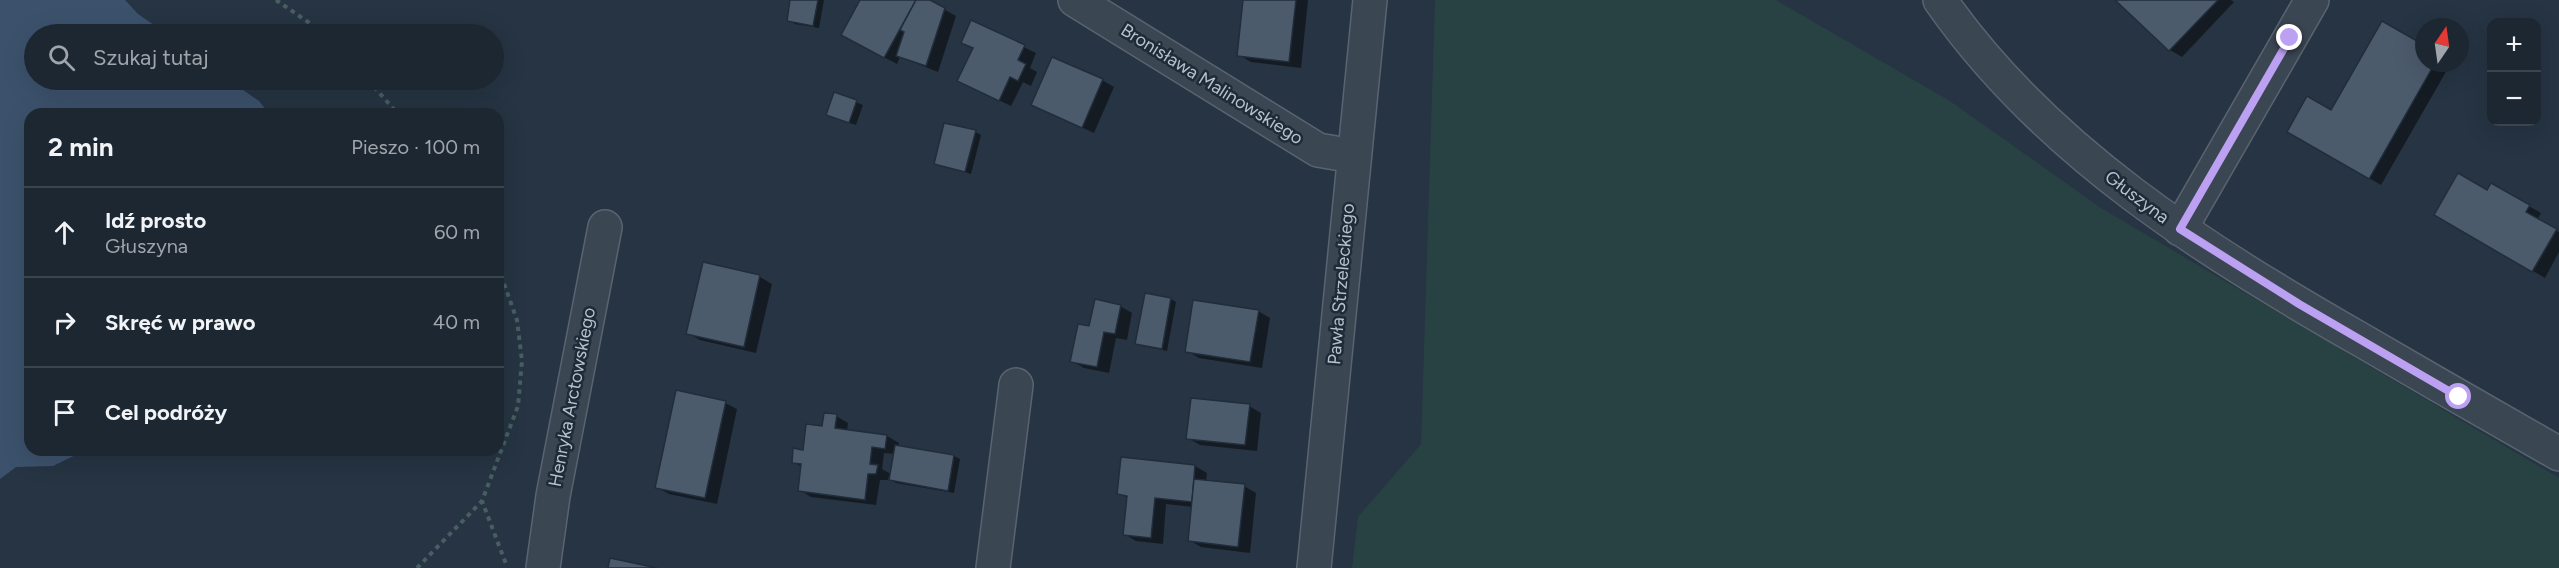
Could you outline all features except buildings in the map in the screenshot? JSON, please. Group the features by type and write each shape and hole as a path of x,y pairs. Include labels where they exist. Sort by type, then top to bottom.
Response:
{"street":[{"name":"Bronisława Malinowskiego","path":"1075,0 1318,150 1353,156"},
{"name":"Pawła Strzeleckiego","path":"1314,568 1370,0"},
{"name":"Głuszyna","path":"1940,0 1971,40 2046,120 2107,174 2180,229 2299,304 2559,454"},
{"path":"2180,229 2312,0"},
{"name":"Henryka Arctowskiego","path":"543,568 553,496 605,227"},
{"path":"993,568 1016,385"}],"path":[{"path":"276,0 311,24"},
{"path":"377,90 393,108"},
{"path":"504,285 516,320 522,361 518,406 504,443"},
{"path":"417,568 482,501 499,456"},
{"path":"482,501 507,568"}],"green space":[{"path":"1435,0 1776,0 1950,101 2101,208 2559,478 2559,568 1352,568 1358,517 1421,444"}],"water":[{"path":"0,0 125,0 138,14 152,24 24,24 24,90 243,90 259,101 264,108 24,108 24,456 74,456 53,466 16,467 0,479"}],"route":[{"path":"2290,38 2180,229 2299,304 2459,397"}]}
